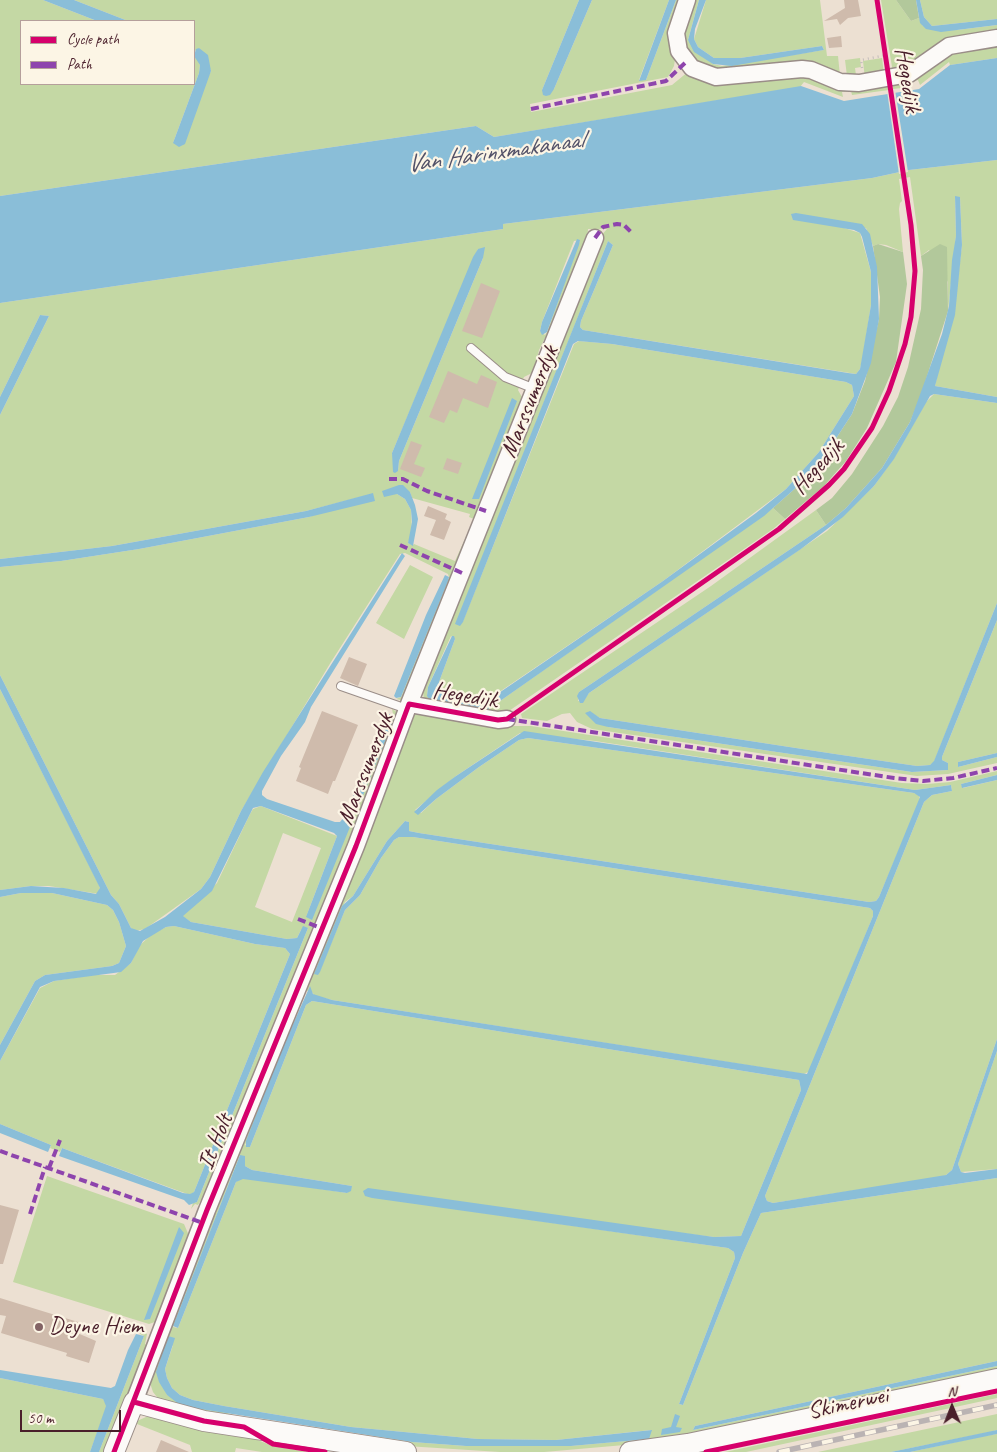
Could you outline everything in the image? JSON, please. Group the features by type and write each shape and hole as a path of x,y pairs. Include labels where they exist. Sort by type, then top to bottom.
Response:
{"street":[{"path":"687,0 676,33 677,45 686,62 700,73 716,77 802,69 811,70 845,83 879,80 916,70 949,46 997,38"},
{"name":"Marssumerdyk","path":"356,846 408,706 595,238"},
{"name":"Hegedijk","path":"408,706 498,720 508,719"},
{"name":"It Holt","path":"114,1452 207,1210 356,846"},
{"name":"Skimerwei","path":"630,1452 688,1444 997,1379"},
{"path":"134,1402 204,1421 406,1452"}],"lane":[{"path":"471,348 505,376 535,389"},
{"path":"341,686 408,706"}],"path":[{"path":"862,60 886,55"}],"green space":[{"path":"0,0 43,0 94,20 20,20 20,85 195,85 173,143 211,71 199,48 195,51 195,20 125,20 74,0 579,0 542,90 554,89 592,0 669,0 639,80 646,80 676,0 684,0 674,66 668,77 530,104 531,112 672,85 689,71 785,73 887,86 889,90 852,95 851,91 842,92 843,97 804,82 800,87 494,137 476,126 0,196"},
{"path":"690,0 699,0 688,40 713,64 722,66 824,50 822,46 740,58 714,58 698,47 694,39 706,0 820,0 827,56 838,56 840,76 709,72 681,50"},
{"path":"881,0 896,0 911,21 919,18 923,26 957,30 997,25 997,35 918,66 893,73"},
{"path":"896,0 916,0 919,18 911,21"},
{"path":"920,0 997,0 997,19 932,26 924,17"},
{"path":"997,41 997,58 950,65 949,62 920,85 918,80 909,82 910,87 893,89 893,85 942,54"},
{"path":"195,51 200,65 195,84"},
{"path":"860,58 861,67 855,68 856,75 847,76 845,60"},
{"path":"882,58 884,74 865,79 863,61"},
{"path":"997,160 997,397 935,386 958,278 962,245 960,197 955,198 956,236 948,311 948,282 929,250 921,256 910,177 899,179 902,201 899,209 903,252 886,245 878,244 873,246 866,228 841,227 860,233 871,272 871,305 863,356 860,369 856,374 583,330 580,327 581,321 613,245 608,241 456,624 463,621 574,344 579,341 612,344 846,382 852,385 854,396 819,452 786,489 663,581 486,701 439,692 439,682 455,639 451,636 428,687 427,696 493,706 773,508 785,519 773,529 506,713 500,714 424,700 422,684 599,238 607,229 588,229 587,244 552,333 545,338 539,350 534,372 524,377 518,390 523,399 476,524 472,523 474,519 469,517 470,514 412,498 410,492 397,494 405,499 411,510 412,531 408,543 455,561 471,529 406,701 396,699 401,697 449,577 448,574 405,553 400,554 331,662 241,811 210,877 201,889 145,929 135,931 131,928 119,904 111,895 0,675 0,567 61,561 139,549 309,517 372,494 306,511 112,546 0,559 0,415 49,316 40,315 0,397 0,303 503,229 503,224 872,178 909,170","holes":["580,240 547,332 545,335 540,331 542,322 574,241","478,249 483,258 399,461 398,471 392,453"]},
{"path":"878,244 903,252 907,284 896,362 867,428 846,461 824,486 785,519 773,508 807,478 822,460 852,414 865,381 879,319 880,297 873,246"},
{"path":"940,244 947,247 948,311 920,398 910,422 882,468 846,508 826,525 816,510 832,498 852,474 883,426 898,397 908,367 921,309 923,270 921,256"},
{"path":"934,394 997,403 997,603 934,762 930,765 917,766 835,754 600,718 588,711 608,727 912,772 948,770 948,763 942,760 942,757 997,620 997,753 958,762 958,767 997,757 997,763 948,774 917,776 592,729 577,722 570,713 562,714 547,721 522,718 521,714 711,586 816,510 826,525 579,692 578,701 584,700 589,693 827,531 874,486 894,458 926,402"},
{"path":"410,565 433,577 404,639 376,623"},
{"path":"0,689 98,883 100,888 99,894 49,886 0,890"},
{"path":"392,709 401,714 204,1202 201,1200 198,1205 195,1204 191,1209 193,1203 197,1202 308,928 301,930 297,938 287,939 191,922 182,916 217,883 250,814 253,809 261,806 337,836 306,917 393,714","holes":["283,833 321,848 292,922 255,907"]},
{"path":"417,713 507,726 531,726 902,783 927,784 950,782 997,771 997,775 961,784 963,788 997,780 997,1039 952,1170 941,1177 773,1203 767,1201 765,1196 924,802 932,795 952,791 951,785 915,790 595,741 520,733 456,776 415,810 421,813 436,799 479,767 519,740 528,738 914,793 919,795 920,800 879,897 876,901 869,902 419,833 409,831 409,822 405,821 387,841 353,896 345,902 318,975 345,910 360,895 381,858 394,840 399,837 413,837 870,908 873,911 873,916 810,1071 804,1074 332,1000 315,996 311,991 306,991 245,1145 250,1147 306,1005 312,1001 799,1080 801,1090 741,1236 714,1237 365,1196 728,1248 734,1252 735,1258 679,1404 683,1405 743,1253 761,1213 997,1178 997,1361 695,1426 693,1430 997,1366 997,1373 659,1442 544,1452 500,1452 406,1446 214,1417 161,1402 153,1392 150,1383 223,1186 413,716","holes":["240,1155 245,1166 252,1170 352,1186 347,1193 255,1179 240,1179 236,1182 178,1328 173,1327","173,1345 165,1369 172,1388 180,1395 193,1400 224,1406 351,1427 478,1439 556,1440 651,1430 648,1439 571,1446 466,1446 412,1442 237,1416 167,1395 158,1362"]},
{"path":"21,893 52,893 107,905 113,910 119,922 126,946 119,963 112,966 45,975 35,981 0,1045 0,897"},
{"path":"174,926 255,944 285,948 290,954 194,1192 190,1195 62,1148 60,1152 50,1148 51,1145 0,1124 0,1061 40,988 54,981 92,975 115,975 131,963 139,946 152,934 166,927"},
{"path":"997,1051 997,1169 961,1172 958,1164 960,1157"},
{"path":"47,1176 184,1224 190,1238 158,1321 149,1324 13,1282"},
{"path":"141,1331 147,1334 145,1344 148,1346 107,1452 99,1452 144,1336 140,1334"},
{"path":"0,1378 103,1399 107,1406 90,1452 0,1452"},
{"path":"997,1394 997,1398 746,1452 725,1452"},
{"path":"997,1414 997,1430 990,1432 891,1452 818,1452"},
{"path":"146,1417 162,1417 239,1433 273,1446 308,1452 262,1452 236,1448 235,1452 192,1452 190,1445 137,1424 137,1421"},
{"path":"997,1434 997,1452 910,1452 984,1436"}],"water":[{"path":"43,0 74,0 125,20 94,20"},
{"path":"579,0 592,0 554,89 550,95 543,95 542,90"},
{"path":"669,0 676,0 646,80 639,81"},
{"path":"699,0 706,0 695,29 694,39 698,47 714,58 740,58 822,46 824,50 732,66 713,64 694,52 688,40"},
{"path":"916,0 920,0 924,17 932,26 997,19 997,25 941,32 926,29 920,23"},
{"path":"199,48 208,55 211,71 185,144 179,147 173,143 199,73 200,65 195,58 196,49"},
{"name":"Van Harinxmakanaal","path":"997,58 997,160 909,170 872,178 503,224 503,229 0,303 0,196 476,126 494,137 801,86 844,101 919,89 950,65"},
{"path":"955,196 960,197 962,245 955,315 935,386 997,397 997,403 934,394 930,396 894,459 874,486 843,517 801,549 589,693 583,703 580,703 577,696 579,692 826,525 846,508 882,468 910,422 942,334 949,306 952,260 956,236"},
{"path":"796,213 862,224 870,234 877,267 879,319 871,363 852,414 822,460 807,478 764,516 493,706 486,710 430,700 427,696 428,687 452,636 455,639 439,682 439,692 486,701 663,581 756,513 786,489 819,452 854,396 852,385 846,382 612,344 578,341 573,344 463,622 460,626 455,624 608,241 613,245 581,321 580,327 583,330 856,374 860,369 871,305 871,272 862,237 860,233 854,230 793,220 791,214"},
{"path":"577,239 580,240 579,245 547,332 542,335 540,331 542,322"},
{"path":"485,247 483,258 399,461 398,471 395,473 393,472 392,453 473,257 478,249"},
{"path":"40,315 49,316 0,415 0,397"},
{"path":"512,398 517,401 479,499 472,499"},
{"path":"403,485 410,492 415,505 418,519 413,546 408,543 412,522 411,510 405,499 397,494 384,497 382,491"},
{"path":"373,493 375,501 309,517 139,549 61,561 0,567 0,559 112,546 306,511"},
{"path":"402,553 405,556 311,707 305,722 281,756 262,791 262,795 267,799 335,822 340,822 345,816 386,714 393,714 392,724 312,920 306,917 337,836 334,833 261,806 253,808 212,891 183,916 191,922 287,939 297,938 303,926 308,928 197,1202 189,1205 184,1200 59,1156 62,1148 183,1193 190,1194 194,1192 290,954 285,948 255,944 174,926 166,927 143,941 131,963 121,972 54,981 40,987 0,1061 0,1045 35,981 45,975 112,966 119,963 126,946 119,922 113,910 107,905 52,893 21,893 0,897 0,890 31,886 64,888 96,894 100,888 0,689 0,675 111,895 119,904 131,928 140,931 165,917 201,889 210,877 241,811 263,772"},
{"path":"445,575 449,577 448,581 401,697 396,698 394,696 426,615"},
{"path":"997,603 997,620 942,757 942,760 948,763 948,770 912,772 608,727 596,724 585,713 590,711 600,718 835,754 917,766 930,765 934,761"},
{"path":"524,731 915,790 951,785 952,791 932,795 924,802 765,1196 767,1201 773,1203 946,1175 952,1170 997,1039 997,1051 958,1164 961,1172 965,1173 997,1169 997,1178 761,1213 743,1253 683,1405 679,1404 735,1258 734,1252 728,1248 372,1198 365,1196 363,1191 368,1188 714,1237 741,1236 801,1090 799,1080 312,1001 306,1005 250,1147 246,1147 246,1141 278,1058 310,986 313,994 332,1000 807,1074 873,916 873,911 870,908 413,837 399,837 394,840 381,858 360,895 345,910 320,972 318,975 314,974 342,906 353,896 387,841 405,821 409,822 409,831 419,833 869,902 876,901 879,897 920,797 914,793 528,738 519,740 479,767 418,815 414,812 437,790 456,776"},
{"path":"997,753 997,757 958,767 958,762"},
{"path":"997,775 997,780 962,788 961,784"},
{"path":"0,1124 51,1145 48,1152 0,1133"},
{"path":"240,1155 245,1156 245,1166 252,1170 352,1186 351,1191 347,1193 243,1179 236,1182 178,1328 173,1326"},
{"path":"179,1227 184,1233 150,1319 144,1320"},
{"path":"136,1334 144,1336 99,1452 90,1452 106,1406 103,1399 0,1378 0,1370 111,1388 115,1386"},
{"path":"168,1336 175,1338 165,1369 167,1378 172,1388 180,1395 193,1400 351,1427 478,1439 556,1440 652,1430 649,1439 571,1446 466,1446 412,1442 194,1408 180,1405 167,1395 159,1382 156,1372"},
{"path":"997,1361 997,1366 693,1430 695,1426"},
{"path":"675,1414 680,1416 676,1427 682,1428 680,1432 661,1435 662,1429 671,1427"},
{"path":"997,1430 997,1434 910,1452 891,1452"}],"pier":[{"path":"895,90 908,172 899,174 887,91"}],"building":[{"path":"844,0 858,0 861,16 848,18 840,25 837,19 824,21 845,8"},
{"path":"841,36 842,47 829,48 827,38"},
{"path":"481,283 500,291 482,338 462,331"},
{"path":"448,371 477,384 481,375 497,382 488,408 463,398 457,413 450,410 444,423 429,417"},
{"path":"411,441 422,445 414,464 425,468 421,477 400,469"},
{"path":"447,458 462,463 458,474 443,469"},
{"path":"428,506 447,514 445,519 451,522 444,540 430,535 436,520 424,516"},
{"path":"349,657 367,664 358,686 340,678"},
{"path":"322,711 358,725 328,794 296,781 301,768 299,767"},
{"path":"0,1205 19,1210 3,1264 0,1264"},
{"name":"Deyne Hiem","path":"0,1298 78,1322 75,1332 96,1341 89,1363 66,1356 67,1353 1,1333 6,1316 0,1315"},
{"path":"161,1440 189,1452 156,1452"}],"railway":[{"path":"779,1452 997,1405"}],"marked path":[{"path":"531,109 666,81 686,62"},
{"path":"595,238 603,227 617,224 624,225 631,232"},
{"path":"389,479 403,479 427,491 486,511"},
{"path":"400,545 462,573"},
{"path":"507,719 923,781 953,778 997,768"},
{"path":"298,919 321,928"},
{"path":"49,1168 60,1140"},
{"path":"0,1151 203,1223"},
{"path":"30,1214 45,1167"}],"cycle path":[{"path":"114,1452 207,1210 356,846 409,704 498,720 507,719 779,529 829,485 844,469 872,428 889,391 905,344 911,317 915,271 911,225 877,0"},
{"path":"706,1452 997,1391"},
{"path":"134,1402 204,1421 244,1427 273,1444 325,1452"}],"place":[{"name":"Deyne Hiem","path":"39,1327"}]}
